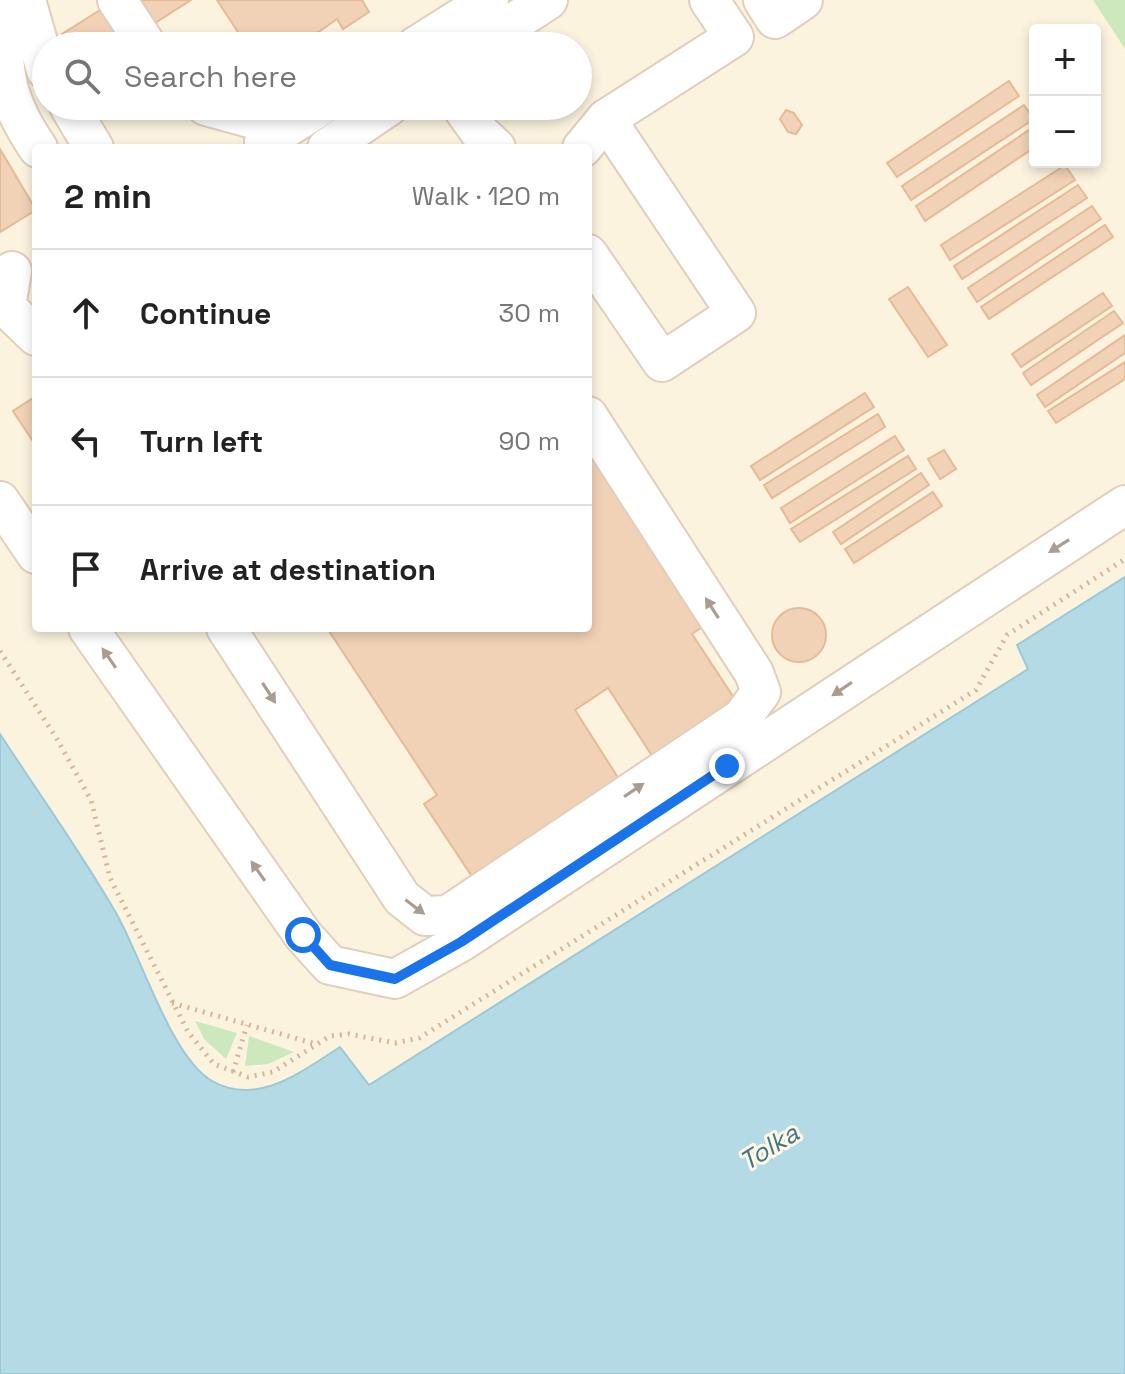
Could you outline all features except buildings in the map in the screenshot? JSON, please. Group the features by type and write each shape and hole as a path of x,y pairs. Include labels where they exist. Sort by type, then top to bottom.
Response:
{"street":[{"path":"4,0 2,71 11,105 35,144"},
{"path":"26,0 35,32"},
{"path":"117,0 138,32"},
{"path":"446,32 489,0"},
{"path":"453,32 548,0"},
{"path":"585,144 606,119 734,37 709,0"},
{"path":"763,0 775,19 803,0"},
{"path":"592,260 662,362 736,313 606,119"},
{"path":"77,120 92,144"},
{"path":"234,120 270,138 299,120"},
{"path":"333,144 368,120"},
{"path":"471,120 492,144"},
{"path":"12,270 6,307 32,331"},
{"path":"229,632 402,898 425,916 448,915 742,718 761,692 754,673 592,422"},
{"path":"0,501 32,548"},
{"path":"91,632 303,935 330,965 395,979 472,935 1125,505"}],"path":[{"path":"172,1003 317,1045"},
{"path":"233,1072 247,1025"}],"green space":[{"path":"1093,0 1125,0 1125,49"},
{"path":"195,1021 237,1033 226,1059 204,1039"},
{"path":"249,1036 294,1052 268,1064 245,1066"}],"water":[{"name":"Tolka","path":"1125,577 1125,1374 0,1374 0,734 116,913 170,1029 197,1069 212,1081 229,1088 263,1088 295,1075 340,1047 369,1085 1028,669 1017,645"}],"route":[{"path":"303,935 330,965 395,979 461,942 727,766"}]}
